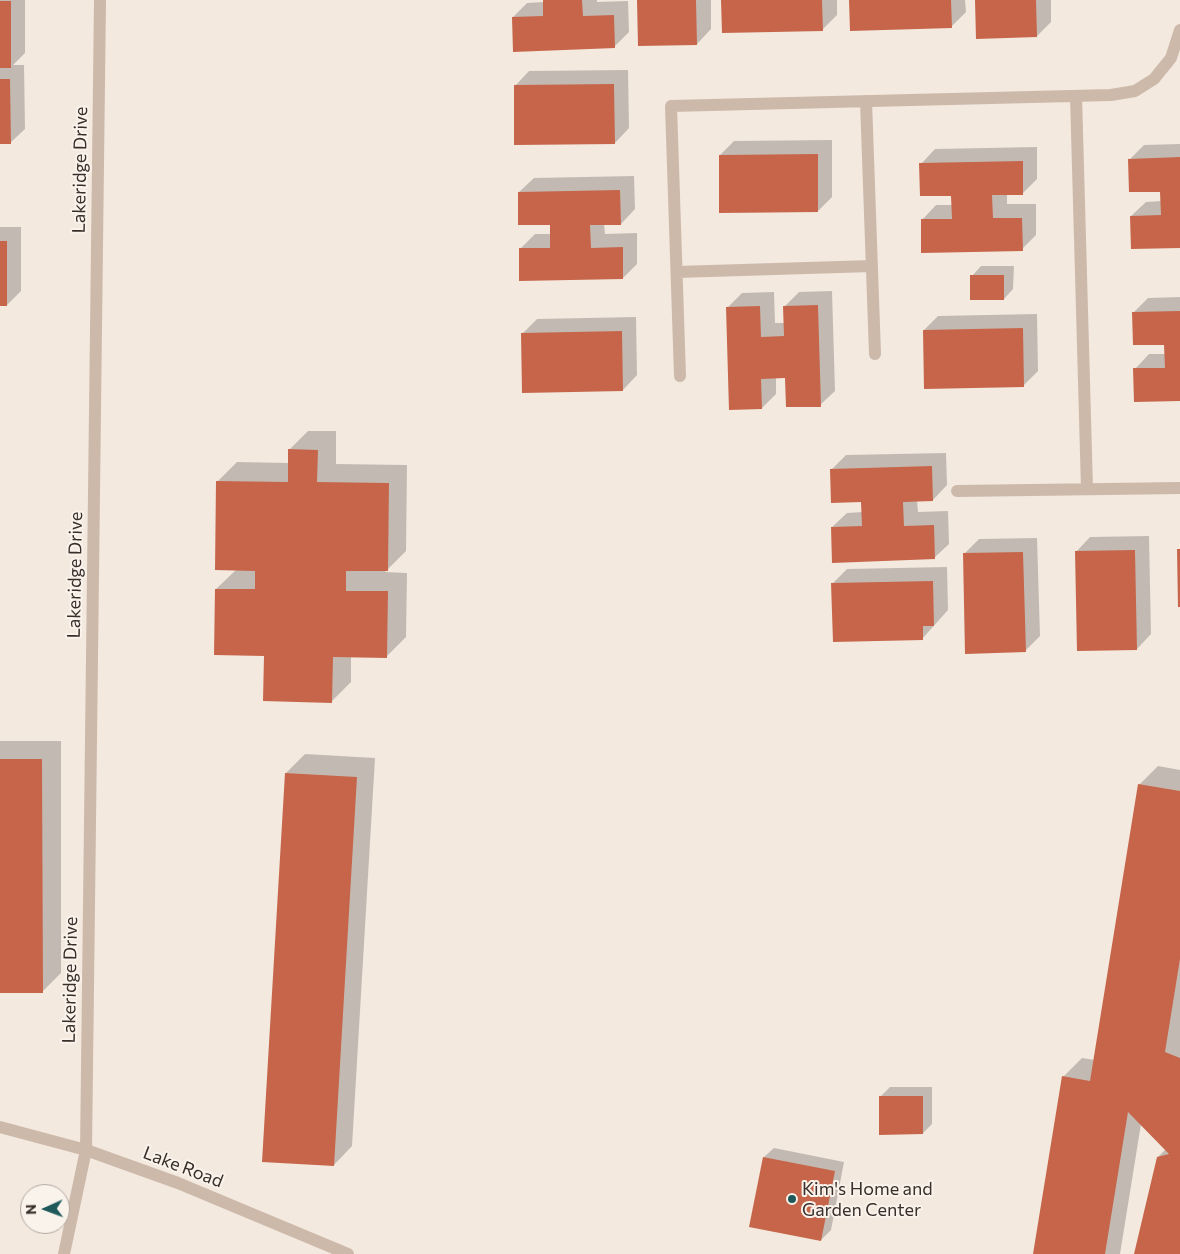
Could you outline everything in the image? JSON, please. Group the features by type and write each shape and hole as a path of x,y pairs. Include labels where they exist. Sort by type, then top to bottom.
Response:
{"street":[{"name":"Lakeridge Drive","path":"64,1254 86,1150 100,0"},
{"path":"680,376 671,106 1111,95 1135,91 1154,79 1171,58 1180,30"},
{"path":"1076,96 1087,489"},
{"path":"866,101 875,354"},
{"path":"677,272 872,266"},
{"path":"957,491 1180,488"},
{"name":"Lake Road","path":"0,1127 86,1150 178,1183 348,1254"}],"building":[{"path":"543,0 582,0 583,16 614,15 615,48 513,52 512,17 543,16"},
{"path":"637,0 696,0 697,45 638,46"},
{"path":"721,0 822,0 823,31 722,33"},
{"path":"849,0 951,0 952,28 850,31"},
{"path":"975,0 1036,0 1037,37 976,39"},
{"path":"0,1 11,1 11,68 0,68"},
{"path":"0,79 10,79 11,144 0,144"},
{"path":"614,84 615,144 514,145 514,85"},
{"path":"818,154 818,212 719,213 719,155"},
{"path":"1180,157 1180,248 1131,249 1130,216 1161,215 1160,192 1129,192 1128,159"},
{"path":"1023,161 1023,195 992,195 993,218 1022,218 1023,251 921,253 921,219 952,219 951,196 920,196 919,163"},
{"path":"620,190 621,225 590,225 591,248 623,247 623,279 519,281 519,248 550,248 550,225 518,225 518,192"},
{"path":"0,241 7,241 7,306 0,306"},
{"path":"970,275 1004,275 1004,300 970,300"},
{"path":"818,305 821,407 786,407 785,378 761,379 762,409 729,410 726,307 760,306 761,337 784,336 783,306"},
{"path":"1180,311 1180,401 1134,402 1133,368 1165,368 1164,345 1133,345 1132,312"},
{"path":"1023,328 1024,387 924,389 923,330"},
{"path":"622,331 623,391 522,393 521,333"},
{"path":"288,449 318,450 317,482 389,483 388,571 346,571 346,591 388,591 387,658 333,657 332,703 263,701 264,656 214,655 215,589 255,589 255,571 215,570 216,481 288,482"},
{"path":"932,466 933,501 903,502 904,526 934,525 935,559 832,563 831,527 862,526 861,502 831,503 830,469"},
{"path":"1177,549 1180,549 1180,607 1178,607"},
{"path":"1135,550 1137,650 1077,651 1075,551"},
{"path":"1023,552 1026,652 965,654 963,553"},
{"path":"933,581 934,626 923,626 923,640 833,642 831,583"},
{"path":"0,759 42,759 43,993 0,993"},
{"path":"285,773 357,777 334,1166 262,1162"},
{"path":"1138,784 1180,791 1180,959 1165,1052 1180,1058 1180,1254 1134,1254 1157,1157 1169,1154 1128,1112 1105,1254 1033,1254 1062,1076 1090,1081"},
{"path":"879,1096 923,1096 923,1134 879,1135"},
{"name":"Kim's Home and Garden Center","path":"763,1157 835,1171 821,1241 749,1227"}],"place":[{"name":"Kim's Home and Garden Center","path":"792,1199"}]}
